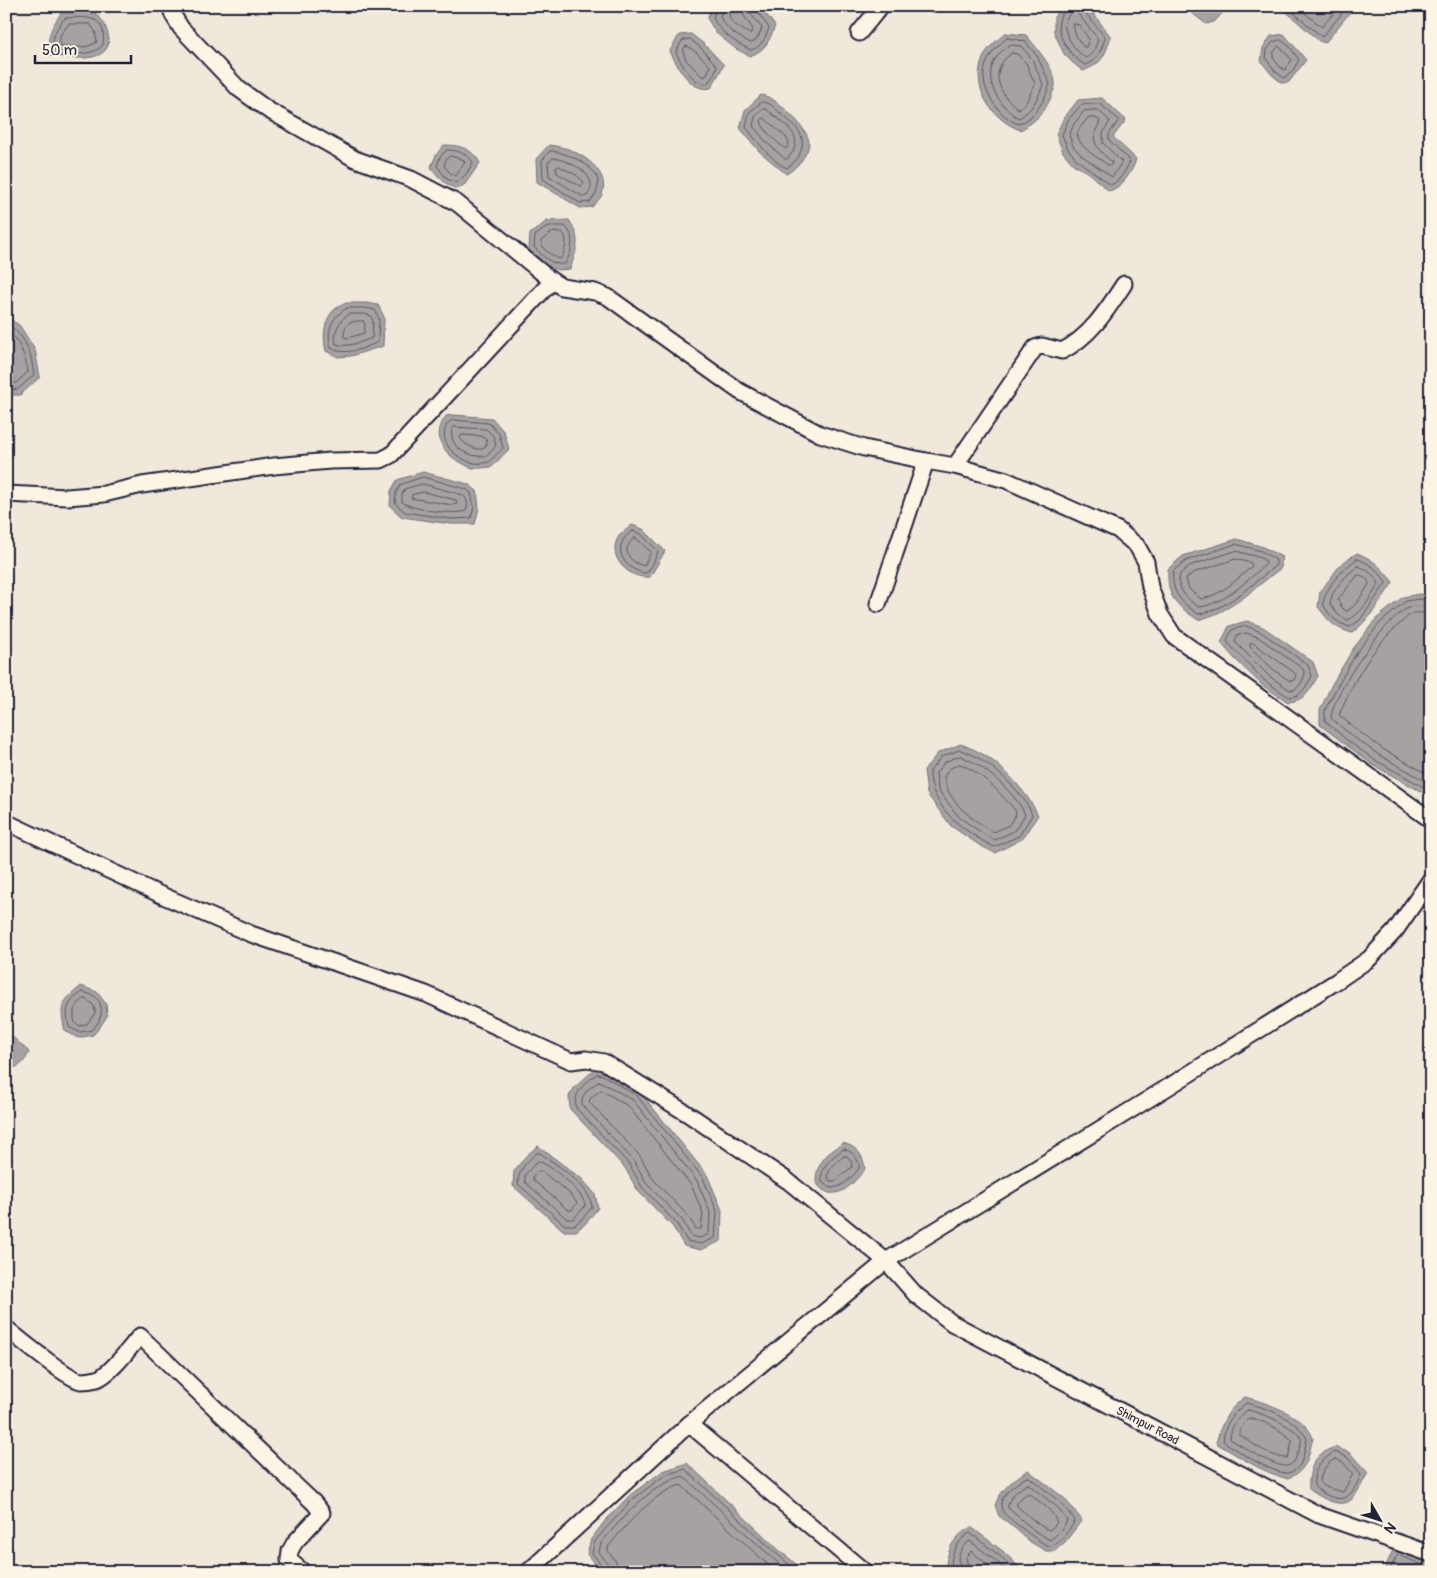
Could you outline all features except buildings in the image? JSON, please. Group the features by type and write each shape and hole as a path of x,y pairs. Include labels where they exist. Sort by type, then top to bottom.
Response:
{"street":[{"path":"170,6 181,28 239,90 268,110 355,159 411,179 457,203 552,281 562,287 595,292 608,298 739,391 820,434 864,448 926,462 955,466 1006,480 1118,530 1136,546 1146,562 1150,587 1160,614 1174,636 1431,820"},
{"path":"859,33 880,6"},
{"path":"6,494 67,497 104,494 142,485 274,466 330,461 382,460 391,455 552,281"},
{"path":"955,466 1035,348 1042,346 1062,351 1069,348 1096,325 1124,284"},
{"path":"878,604 926,462"},
{"name":"Shimpur Road","path":"7,823 159,894 252,934 426,994 571,1061 604,1062 788,1181 886,1261 916,1295 952,1323 1319,1515 1431,1554"},
{"path":"528,1572 689,1424 886,1261 1174,1084 1369,959 1395,931 1431,879"},
{"path":"6,1328 62,1370 81,1381 98,1378 113,1367 140,1336 307,1496 322,1513 290,1550 289,1560 303,1572"},
{"path":"689,1424 865,1572"}],"water":[{"path":"713,6 760,6 775,26 771,36 760,51 750,56 736,49 716,33 707,18"},
{"path":"1062,6 1084,6 1092,12 1111,37 1102,59 1083,71 1064,54 1054,32 1054,17"},
{"path":"1191,6 1229,6 1214,22 1206,24 1192,13"},
{"path":"1280,6 1355,6 1325,43 1319,41"},
{"path":"93,12 103,22 108,34 108,44 104,51 88,58 50,55 50,32 61,13"},
{"path":"1005,33 1026,35 1045,59 1055,80 1055,88 1046,108 1030,124 1020,130 1000,118 992,110 981,90 979,79 980,67 984,56"},
{"path":"691,34 704,44 724,65 711,88 697,86 691,82 681,71 670,51 679,35"},
{"path":"1284,34 1306,60 1289,82 1282,83 1272,75 1261,61 1263,48 1271,36"},
{"path":"761,95 772,99 783,107 801,125 808,138 809,144 804,157 797,166 786,174 759,151 740,128 745,110"},
{"path":"1102,98 1126,120 1113,137 1136,159 1126,178 1109,191 1088,173 1073,164 1063,152 1056,134 1064,118 1078,100"},
{"path":"444,145 465,148 480,163 465,184 458,189 443,181 431,167 436,155"},
{"path":"549,145 566,148 575,152 595,166 600,173 604,187 602,195 592,207 580,208 537,182 536,159"},
{"path":"569,220 576,233 576,250 570,269 557,270 545,264 529,250 530,234 547,221"},
{"path":"346,303 378,305 384,317 383,346 351,356 338,357 326,351 324,336 327,321 333,311"},
{"path":"6,316 20,326 35,350 40,377 20,395 6,395"},
{"path":"446,416 492,418 504,432 509,449 492,467 473,468 455,459 449,455 441,444 439,437 442,423"},
{"path":"423,472 468,484 477,491 479,508 475,524 451,524 402,517 390,506 391,491 397,480"},
{"path":"632,525 643,529 665,551 650,577 635,575 622,566 617,559 615,544 619,536"},
{"path":"1237,539 1263,547 1282,557 1281,568 1232,605 1198,620 1183,609 1171,594 1168,569 1183,556"},
{"path":"1357,553 1373,562 1393,582 1370,616 1352,633 1340,629 1332,623 1318,607 1320,592 1341,564"},
{"path":"1419,594 1431,596 1431,797 1373,765 1320,725 1320,710 1332,684 1353,649 1376,619 1403,597"},
{"path":"1247,621 1263,627 1313,662 1318,676 1307,694 1299,699 1288,702 1262,685 1221,643 1229,626"},
{"path":"961,744 986,756 1004,770 1023,791 1038,815 1022,839 995,853 979,845 951,826 927,794 924,770 938,753"},
{"path":"81,986 97,992 106,1004 107,1016 93,1035 78,1038 65,1031 62,1010 69,997"},
{"path":"6,1031 29,1052 20,1065 6,1069"},
{"path":"595,1069 604,1070 640,1092 707,1175 722,1210 721,1241 701,1250 684,1246 673,1227 638,1191 625,1168 570,1109 569,1096 575,1087"},
{"path":"843,1143 858,1152 863,1159 865,1169 843,1191 828,1193 817,1182 818,1168 827,1155"},
{"path":"538,1146 582,1179 595,1194 598,1208 586,1223 576,1231 564,1231 513,1186 514,1171 526,1156"},
{"path":"1245,1397 1284,1411 1309,1430 1313,1438 1308,1457 1304,1467 1295,1475 1288,1479 1278,1476 1242,1459 1216,1443 1226,1417"},
{"path":"1335,1447 1350,1453 1368,1473 1353,1498 1343,1503 1324,1499 1309,1489 1309,1480 1314,1462 1327,1450"},
{"path":"687,1463 780,1551 806,1572 600,1572 587,1554 591,1539 605,1521 630,1495 663,1471"},
{"path":"1028,1470 1064,1498 1082,1520 1065,1542 1055,1551 1046,1551 1027,1540 1017,1529 999,1516 995,1505 1008,1485"},
{"path":"971,1527 1004,1552 1024,1572 953,1572 946,1564 953,1542 960,1534"},
{"path":"1394,1548 1431,1564 1431,1572 1383,1572"}]}
